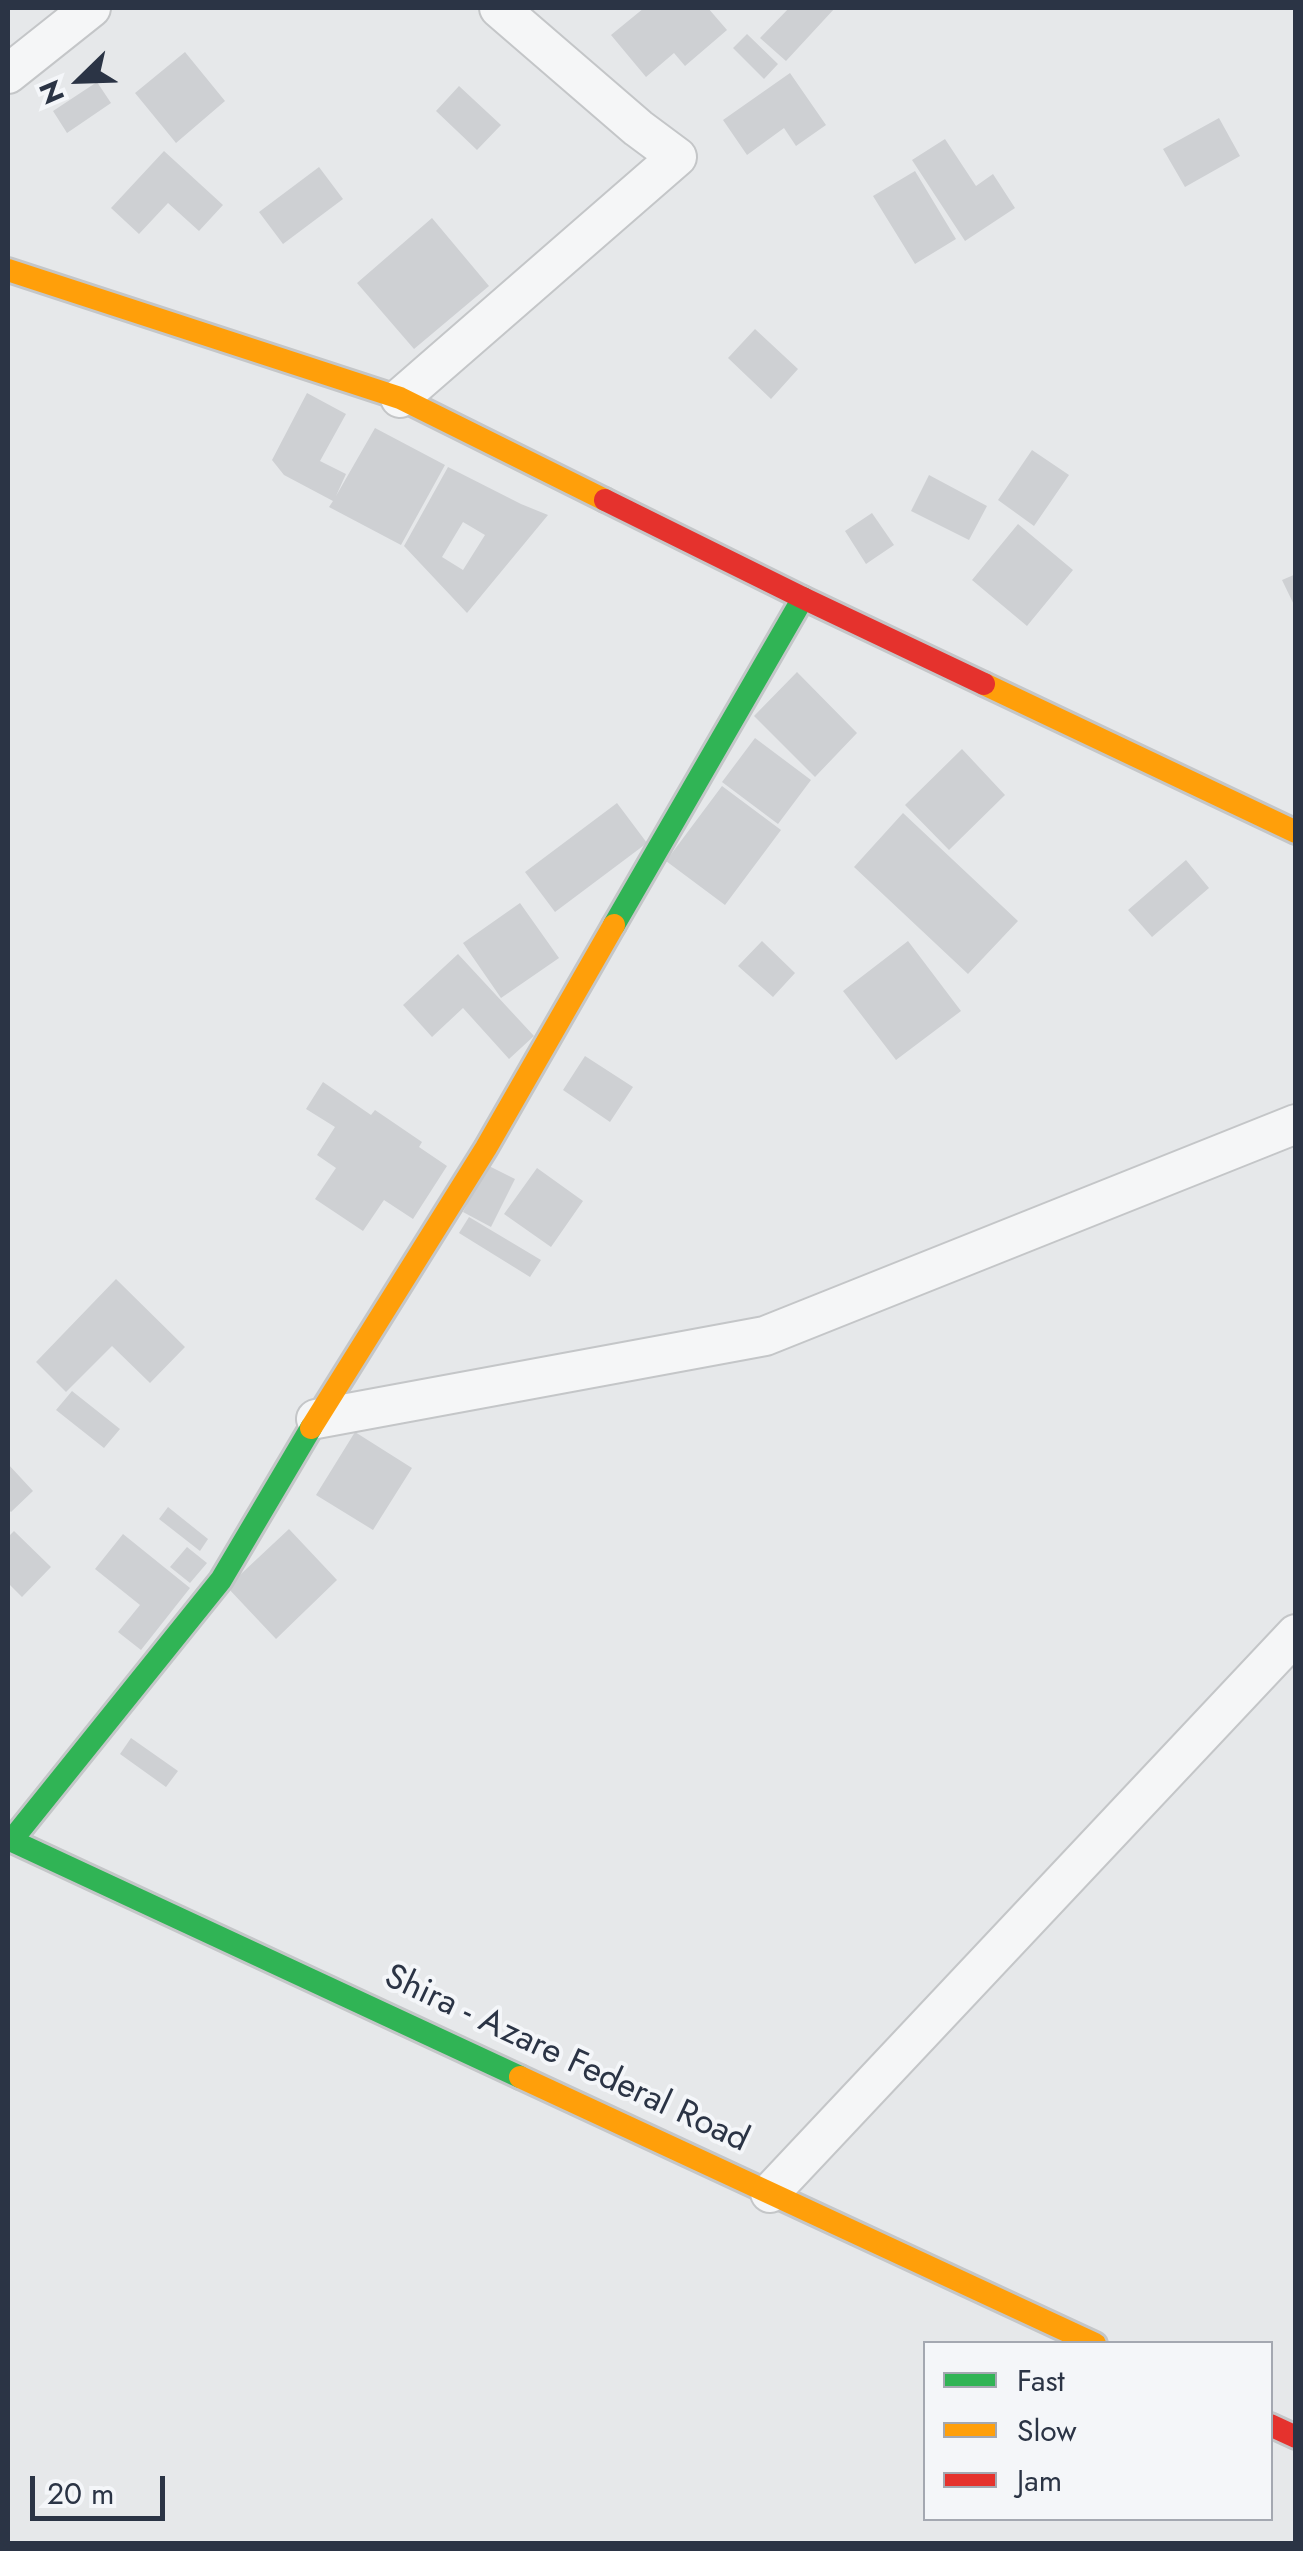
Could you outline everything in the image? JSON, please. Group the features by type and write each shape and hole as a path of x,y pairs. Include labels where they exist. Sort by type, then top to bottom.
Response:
{"street":[{"path":"8,74 91,8"},
{"path":"400,398 677,157 500,8"},
{"path":"8,270 400,398 803,598 1296,832"},
{"path":"9,1840 221,1580 316,1419 486,1148 803,598"},
{"path":"316,1419 765,1336 1296,1124"},
{"path":"770,2193 1296,1634"},
{"name":"Shira - Azare Federal Road","path":"9,1840 1089,2341"},
{"path":"1273,2426 1296,2437"}],"building":[{"path":"644,8 708,8 727,30 685,66 674,53 646,77 611,35"},
{"path":"789,8 835,8 786,61 760,38"},
{"path":"747,34 778,64 764,79 733,48"},
{"path":"185,52 225,101 176,143 135,93"},
{"path":"790,73 826,125 796,146 784,128 747,155 723,120"},
{"path":"97,82 111,103 67,133 53,111"},
{"path":"459,86 501,125 477,150 436,111"},
{"path":"1219,118 1240,156 1185,187 1163,149"},
{"path":"945,139 976,186 993,174 1015,208 965,241 912,160"},
{"path":"164,151 223,205 199,231 168,203 139,234 111,208"},
{"path":"319,167 343,199 283,244 259,212"},
{"path":"915,171 956,239 915,264 873,196"},
{"path":"432,218 489,286 414,349 357,283"},
{"path":"755,329 798,369 771,399 728,358"},
{"path":"307,393 346,414 320,461 346,474 336,496 375,428 445,465 401,545 329,507 333,501 284,475 272,460"},
{"path":"1032,450 1069,475 1034,526 998,500"},
{"path":"448,467 548,515 467,613 404,546","holes":["463,522 485,535 463,570 442,557"]},
{"path":"929,475 987,506 969,540 911,511"},
{"path":"872,513 894,545 866,564 845,531"},
{"path":"1018,524 1073,570 1027,626 972,580"},
{"path":"1296,574 1296,609 1282,580"},
{"path":"797,672 857,733 815,777 754,716"},
{"path":"755,738 811,780 778,824 722,782"},
{"path":"962,749 1005,795 949,850 905,805"},
{"path":"722,786 781,830 725,905 666,861"},
{"path":"617,803 647,843 555,912 525,872"},
{"path":"903,813 1018,921 968,974 854,867"},
{"path":"1186,860 1209,888 1152,937 1128,910"},
{"path":"520,903 559,958 501,998 463,943"},
{"path":"762,941 795,973 773,997 738,966"},
{"path":"908,941 961,1011 896,1060 843,991"},
{"path":"458,954 534,1036 509,1059 463,1008 432,1037 403,1005"},
{"path":"585,1056 633,1087 610,1122 563,1090"},
{"path":"323,1082 371,1115 375,1110 422,1142 419,1147 447,1166 413,1219 384,1200 363,1231 315,1199 336,1168 317,1155 335,1127 306,1109"},
{"path":"487,1165 515,1179 491,1227 463,1212"},
{"path":"537,1168 583,1201 551,1247 504,1214"},
{"path":"469,1217 541,1260 530,1277 459,1233"},
{"path":"116,1279 185,1347 150,1383 112,1346 66,1392 36,1362"},
{"path":"72,1391 120,1429 104,1448 56,1410"},
{"path":"355,1432 412,1468 373,1530 316,1495"},
{"path":"8,1464 33,1491 11,1512 8,1509"},
{"path":"168,1507 208,1539 200,1551 159,1519"},
{"path":"289,1529 337,1580 276,1639 227,1587"},
{"path":"14,1531 51,1567 22,1597 8,1583 8,1537"},
{"path":"123,1534 190,1588 141,1650 118,1632 140,1605 95,1569"},
{"path":"187,1547 207,1563 190,1583 170,1567"},
{"path":"131,1738 178,1771 166,1787 120,1754"}],"traffic: fast":[{"path":"614,925 803,598"},
{"path":"11,1841 221,1580 311,1428"},
{"path":"8,1839 520,2077"}],"traffic: slow":[{"path":"8,270 400,398 605,500"},
{"path":"984,684 1296,832"},
{"path":"311,1428 486,1148 614,925"},
{"path":"520,2077 1089,2341"}],"traffic: jam":[{"path":"605,500 984,684"},
{"path":"1273,2426 1296,2437"}]}
